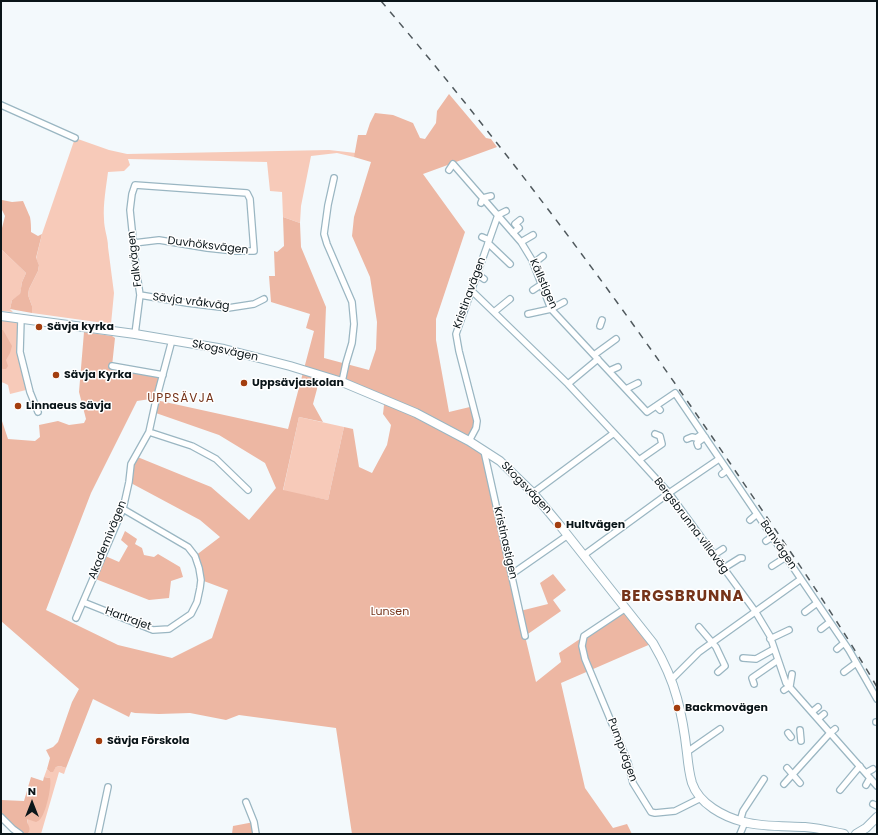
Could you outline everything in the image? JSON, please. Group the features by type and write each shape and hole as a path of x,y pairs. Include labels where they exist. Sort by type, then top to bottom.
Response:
{"street":[{"path":"1,105 75,138"},
{"name":"Källstigen","path":"449,170 453,164 482,200 498,215 514,236 522,242 524,252 534,263 551,309 573,335 609,371 617,375 618,385 626,389 637,403 647,412 658,408 667,396 675,393"},
{"path":"334,178 328,204 324,234 352,302 354,324 352,342 342,382"},
{"name":"Duvhöksvägen","path":"134,242 160,240 207,248 235,251 254,251 250,199 247,193 135,185"},
{"name":"Falkvägen","path":"135,185 130,210 140,295 135,334"},
{"path":"482,200 491,196"},
{"path":"498,215 506,211"},
{"name":"Kristinavägen","path":"469,441 476,428 477,421 456,334 498,215"},
{"path":"489,218 496,221 502,220"},
{"path":"514,236 519,228 515,224 520,220"},
{"path":"522,242 533,235"},
{"path":"482,237 488,242"},
{"name":"Källstigen","path":"488,242 510,264"},
{"path":"534,263 544,256"},
{"path":"477,274 484,279"},
{"path":"533,290 548,276"},
{"name":"Bergsbrunna villaväg","path":"472,290 568,384 669,493 714,555 728,570 742,596 755,611 757,620 770,639 778,660 783,667 786,683 830,734 854,756 860,766 877,786"},
{"name":"Sävja vråkväg","path":"140,295 228,308 254,304 264,299"},
{"path":"494,312 510,299"},
{"path":"528,314 551,309 564,302"},
{"name":"Skogsvägen","path":"1,316 172,340 224,349 269,360 342,382 416,413 469,441 500,461 533,493 653,643 671,680 679,707 692,784 701,798 708,805 728,817 742,822 771,826 824,829 844,834"},
{"path":"21,319 20,352 30,392 38,412"},
{"path":"600,326 602,320"},
{"path":"568,384 616,339"},
{"name":"Akademivägen","path":"76,618 123,509 131,464 149,432 172,340"},
{"path":"112,366 163,375"},
{"path":"609,371 618,367"},
{"path":"626,389 638,383"},
{"name":"Banvägen","path":"675,393 719,459 724,472 739,494 757,514 844,643 872,695 877,699"},
{"path":"149,432 192,446 216,459 248,490"},
{"path":"533,493 614,434"},
{"path":"639,460 662,444 660,436 655,434"},
{"path":"687,439 703,436"},
{"path":"698,446 697,443 703,436"},
{"name":"Kristinastigen","path":"484,451 525,636"},
{"path":"584,555 669,493 719,459"},
{"name":"Hartrajet","path":"83,602 153,630 169,629 191,614 196,602 201,580 195,556 188,547 123,509"},
{"path":"750,520 757,514"},
{"path":"512,574 568,535"},
{"path":"766,542 772,537"},
{"path":"714,555 723,549"},
{"path":"772,566 786,557"},
{"path":"728,570 740,558 742,558"},
{"path":"671,680 699,652 755,611 790,589 801,579"},
{"path":"804,612 817,603"},
{"name":"Pumpvägen","path":"626,608 584,636 582,646 585,660 628,763 633,783 651,812 655,813 675,811 701,798"},
{"path":"821,629 830,622"},
{"path":"700,627 716,647 725,666 718,672"},
{"path":"770,639 789,630"},
{"path":"837,649 844,643"},
{"path":"743,658 756,659 774,649"},
{"path":"754,684 752,678 778,660"},
{"path":"844,672 856,663"},
{"path":"784,690 790,686 792,674"},
{"path":"812,712 818,706"},
{"path":"818,719 824,714"},
{"path":"687,752 720,729"},
{"path":"800,730 801,741"},
{"path":"784,784 793,776 830,734"},
{"path":"840,790 860,766"},
{"path":"787,768 800,783"},
{"path":"866,773 873,769"},
{"path":"866,785 870,778"},
{"path":"740,834 743,811 764,780"},
{"path":"98,834 108,787"},
{"path":"246,802 254,822 256,834"},
{"path":"1,817 20,834"},
{"path":"856,834 866,828 877,817"}],"shaded area":[{"path":"75,138 109,150 127,154 329,150 356,153 354,157 337,153 311,156 301,206 300,223 283,217 282,192 270,191 267,162 128,159 130,165 124,171 108,172 104,213 114,293 111,324 32,313 32,306 28,295 29,289 38,271 39,265 36,259 42,234"},
{"path":"1,249 26,273 22,282 20,295 12,300 10,309 13,312 1,311"},
{"path":"1,319 17,322 19,326 26,380 26,390 10,394 8,385 1,382"},
{"path":"299,417 344,427 328,500 283,491"},
{"path":"60,766 66,768 64,774 59,772 41,834 28,834 27,819 50,778 44,777 47,769 50,772 56,767"}],"green space":[{"name":"Lunsen","path":"449,94 486,138 491,139 497,147 423,174 465,232 436,319 436,340 449,412 474,406 477,421 469,441 484,451 520,611 548,604 540,583 553,574 566,590 553,600 561,611 525,636 536,682 561,662 559,653 626,608 653,643 561,683 585,788 613,828 627,824 632,834 352,834 336,728 239,715 226,720 190,713 159,714 131,712 129,717 93,699 66,768 60,766 56,767 53,772 50,772 47,769 50,758 46,750 53,747 58,742 72,702 79,689 1,621 1,422 2,421 8,439 35,441 40,437 39,425 58,421 69,425 84,423 86,419 79,392 84,332 112,336 115,338 112,366 163,375 157,398 137,401 91,493 46,610 118,645 172,658 212,638 228,590 201,580 195,556 220,537 200,520 129,482 135,456 211,487 249,520 276,488 265,463 219,435 153,412 156,400 288,429 314,331 306,328 310,314 271,302 269,276 275,276 274,251 277,252 284,246 283,217 300,223 301,247 326,307 324,358 369,370 376,349 377,322 370,277 352,236 354,217 371,162 354,157 358,135 366,135 375,113 393,115 413,123 420,138 425,139 436,123 437,111","holes":["317,371 342,378 378,393 384,405 383,414 391,425 387,445 372,473 359,467 353,429 344,427 328,500 283,490 299,417 323,422 313,404 317,389"]},
{"path":"1,200 12,202 23,201 30,217 31,232 38,236 42,234 36,258 39,265 38,271 29,289 28,295 32,306 32,313 10,309 12,300 20,294 22,282 26,273 1,249 1,232 5,216 1,208"},
{"path":"1,330 3,330 12,346 6,360 8,366 6,369 1,368"},
{"path":"125,531 137,539 135,544 142,548 144,555 154,557 158,554 180,567 183,577 171,581 169,598 149,600 93,578 103,555 119,562 128,546 121,540"},
{"path":"31,777 43,781 44,777 50,778 49,793 47,805 41,819 36,822 27,819 29,832 28,834 23,834 1,815 1,800 24,801"},
{"path":"254,822 256,834 232,834 233,826"}],"railway":[{"path":"381,1 518,170 605,285 689,403 787,546 860,658 877,687"}],"place":[{"name":"Sävja kyrka","path":"39,327"},
{"name":"Sävja Kyrka","path":"56,375"},
{"name":"Uppsävjaskolan","path":"244,383"},
{"name":"Linnaeus Sävja","path":"18,406"},
{"name":"Hultvägen","path":"558,525"},
{"name":"Backmovägen","path":"677,708"},
{"name":"Sävja Förskola","path":"99,741"}],"district":[{"name":"UPPSÄVJA","path":"181,399"},
{"name":"BERGSBRUNNA","path":"683,597"}]}
